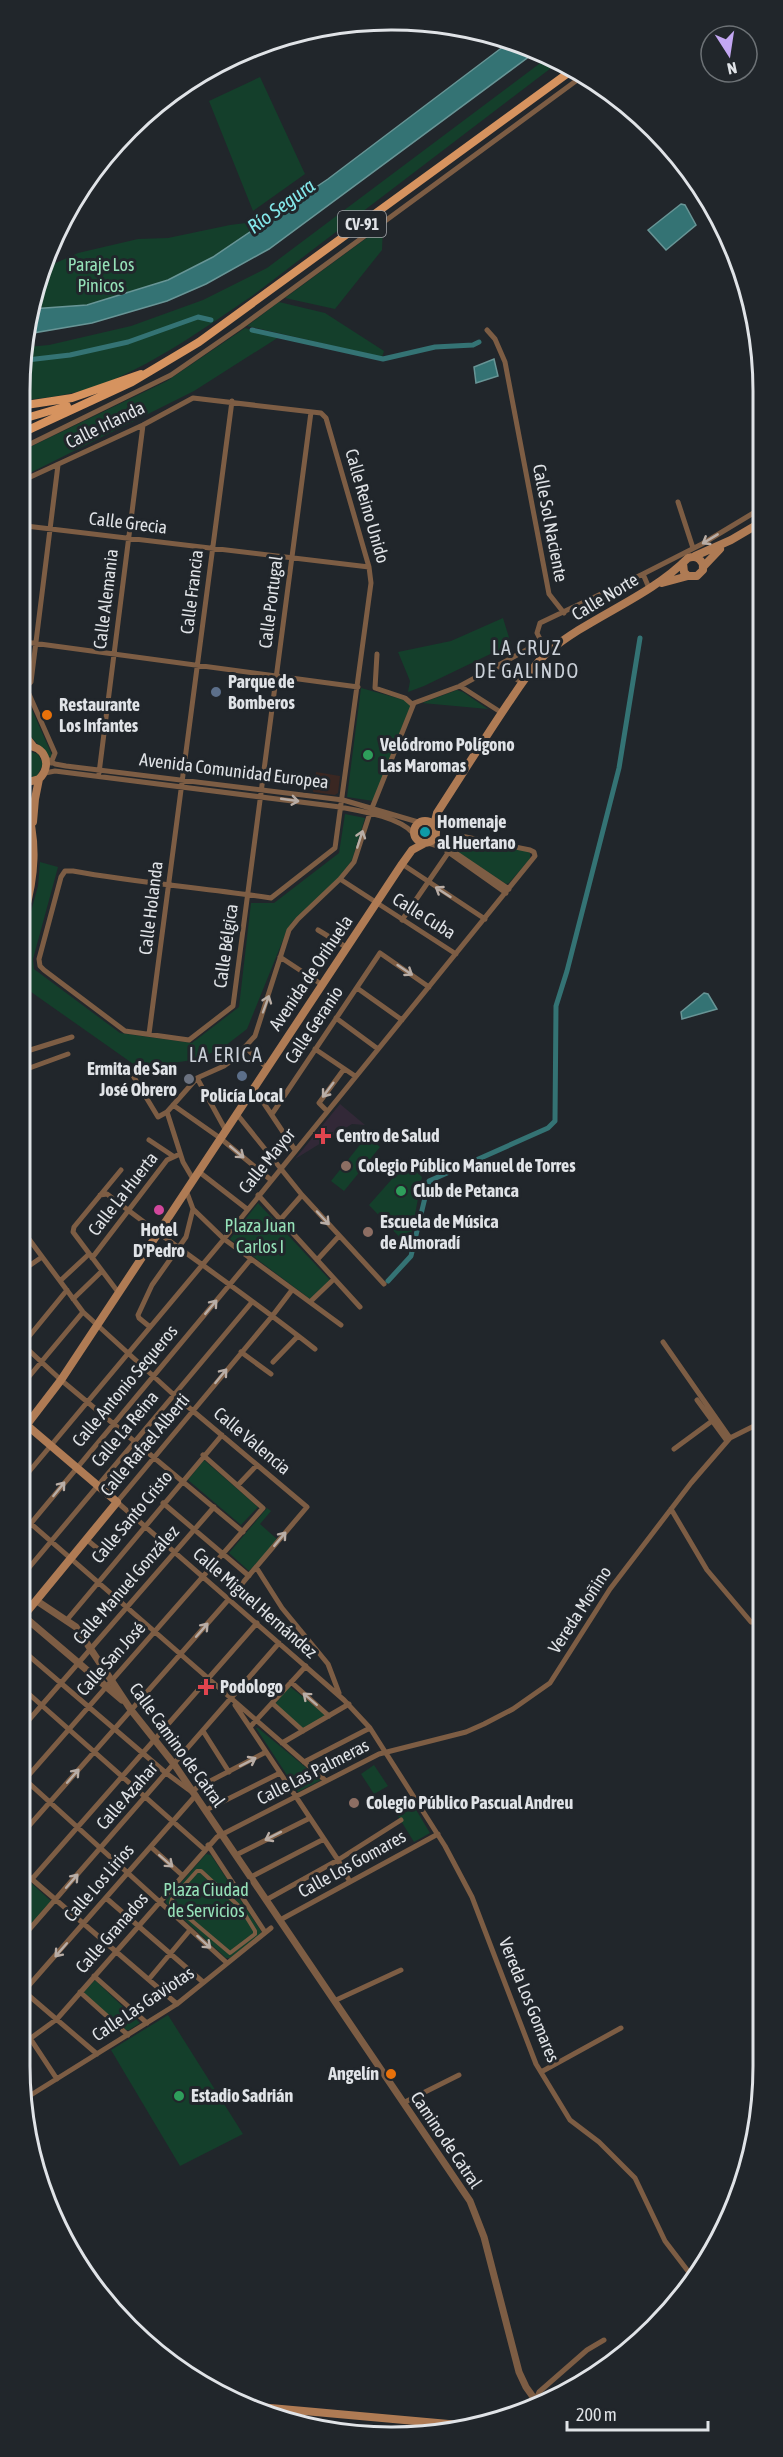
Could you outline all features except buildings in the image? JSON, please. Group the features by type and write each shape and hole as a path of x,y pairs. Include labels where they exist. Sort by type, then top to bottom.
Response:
{"main road":[{"name":"CV-91","path":"30,417 88,399 144,373 200,342 566,75"},
{"path":"30,404 72,398 144,373"},
{"path":"30,429 132,382 144,373"},
{"path":"651,587 693,552 731,540 753,527"},
{"path":"651,587 675,578 699,575 703,567 731,540"},
{"path":"693,552 702,561 703,567"},
{"path":"683,562 684,572 688,576"},
{"name":"Calle Norte","path":"501,713 547,653 651,587"},
{"path":"414,835 426,843 436,834 426,822 437,813 501,713"},
{"path":"30,746 41,751 48,760 35,799 34,865 30,885"},
{"path":"30,781 42,776"},
{"path":"30,821 33,833"},
{"name":"Avenida de Orihuela","path":"412,850 414,835 426,822"},
{"name":"Avenida de Orihuela","path":"30,1419 61,1380 266,1066 402,864 412,850 426,843"},
{"name":"Calle Miguel Hernández","path":"30,1431 117,1502"},
{"name":"Calle Rafael Alberti","path":"30,1608 117,1502"},
{"path":"275,2408 442,2423"}],"street":[{"path":"30,444 171,375 242,326 577,81"},
{"name":"Calle Sol Naciente","path":"487,330 497,342 505,362 549,594 564,613"},
{"name":"Calle Irlanda","path":"30,477 196,398 232,402"},
{"path":"232,402 311,412"},
{"name":"Calle Francia","path":"182,783 232,402"},
{"name":"Calle Portugal","path":"262,796 311,412"},
{"name":"Calle Reino Unido","path":"65,872 271,898 335,848 371,583 369,567 326,418 321,413 311,412"},
{"name":"Calle Alemania","path":"99,777 143,425"},
{"path":"30,683 58,465"},
{"path":"678,502 693,552"},
{"path":"547,653 537,633 540,623 693,552 753,513"},
{"name":"Calle Grecia","path":"30,526 369,567"},
{"path":"643,574 651,587"},
{"path":"132,1074 158,1117 167,1112 197,1078 224,1066 245,1047 255,1036 289,930 354,862 371,810 413,705 416,701 460,686 541,642"},
{"path":"30,643 358,687"},
{"path":"377,654 375,688 405,698 413,705"},
{"path":"498,666 522,683"},
{"path":"460,686 501,713"},
{"path":"30,697 55,753 48,760"},
{"name":"Avenida Comunidad Europea","path":"48,760 100,771 371,810 426,822"},
{"name":"Avenida Comunidad Europea","path":"42,776 56,771 99,777 262,789 343,800 407,827 414,835"},
{"name":"Calle Holanda","path":"150,1035 182,783"},
{"name":"Calle Bélgica","path":"65,872 61,877 42,946 38,963 40,966 125,1031 189,1040 233,1006 262,796"},
{"path":"436,834 448,850 507,891"},
{"name":"Calle Mayor","path":"30,1471 224,1239 534,859 534,852 530,850 461,836 448,850"},
{"path":"426,843 448,850"},
{"path":"402,920 448,850"},
{"path":"402,864 485,919"},
{"name":"Calle Cuba","path":"340,879 375,904 456,954"},
{"path":"318,930 346,947"},
{"name":"Calle Geranio","path":"272,1114 380,953 429,987"},
{"path":"280,957 321,984"},
{"path":"357,988 402,1020"},
{"path":"336,1018 378,1049"},
{"path":"30,1050 72,1037"},
{"path":"245,1047 266,1066"},
{"path":"315,1049 355,1076"},
{"path":"30,1068 68,1054"},
{"path":"327,1110 319,1103 344,1069"},
{"path":"197,1078 225,1129"},
{"path":"253,1087 295,1150"},
{"path":"173,1105 220,1138 271,1180"},
{"path":"167,1112 180,1154 193,1179"},
{"path":"236,1113 302,1195 384,1284"},
{"path":"149,1140 173,1156"},
{"name":"Calle La Huerta","path":"60,1281 91,1256 167,1160 180,1154"},
{"path":"118,1292 73,1232 74,1227 121,1170"},
{"path":"198,1171 247,1209"},
{"path":"186,1189 193,1209 224,1239 341,1325"},
{"path":"100,1195 107,1194 157,1233 273,1315 315,1349"},
{"path":"280,1220 302,1195"},
{"path":"258,1196 360,1307"},
{"path":"150,1327 138,1318 138,1315 152,1285 188,1233 193,1209"},
{"path":"317,1260 339,1236"},
{"name":"Calle Valencia","path":"30,1241 83,1312 174,1395 307,1507 256,1567"},
{"path":"30,1265 42,1257"},
{"name":"Calle Antonio Sequeros","path":"30,1523 251,1258"},
{"path":"74,1299 102,1270"},
{"path":"310,1302 334,1279"},
{"path":"30,1335 67,1290"},
{"name":"Calle Rafael Alberti","path":"117,1502 292,1290"},
{"name":"Calle La Reina","path":"30,1566 252,1302"},
{"path":"30,1375 83,1312"},
{"path":"273,1362 298,1336"},
{"path":"663,1342 729,1440"},
{"path":"30,1350 61,1380 89,1401 243,1532"},
{"path":"241,1352 270,1374"},
{"path":"697,1400 729,1440"},
{"path":"674,1449 712,1421"},
{"name":"Vereda Moñino","path":"386,1753 466,1732 513,1709 544,1689 610,1589 671,1509 729,1440 753,1427"},
{"name":"Calle Santo Cristo","path":"66,1620 222,1435"},
{"path":"203,1455 238,1485 257,1465"},
{"name":"Calle San José","path":"30,1771 263,1508 238,1485"},
{"name":"Calle Miguel Hernández","path":"117,1502 349,1704 370,1728 438,1834"},
{"path":"163,1503 249,1576"},
{"name":"Calle Manuel González","path":"30,1719 214,1507"},
{"path":"671,1509 712,1577 751,1622"},
{"path":"30,1523 326,1781"},
{"path":"86,1539 104,1554"},
{"path":"30,1825 115,1729 130,1708 180,1655 256,1567 282,1608 328,1664 339,1695"},
{"name":"Calle Camino de Catral","path":"36,1601 76,1627 130,1708 174,1764 280,1920"},
{"path":"30,1623 130,1708"},
{"path":"177,2004 32,1879 256,1623"},
{"name":"Calle Azahar","path":"30,1929 279,1643"},
{"path":"30,1657 166,1773 194,1793 267,1752"},
{"path":"250,1727 306,1666"},
{"path":"291,1682 329,1716"},
{"path":"30,1695 145,1797 206,1847 265,1932"},
{"path":"231,1699 338,1860 350,1882"},
{"path":"272,1703 303,1731"},
{"path":"282,1743 349,1704"},
{"path":"304,1762 370,1728"},
{"path":"203,1731 229,1772"},
{"name":"Calle Las Palmeras","path":"222,1834 386,1753"},
{"path":"206,1810 280,1773"},
{"path":"30,1787 227,1963"},
{"name":"Calle Los Lirios","path":"30,1980 151,1847 194,1793"},
{"path":"236,1855 310,1818"},
{"path":"266,1900 338,1860 401,1820"},
{"name":"Calle Granados","path":"30,2038 57,2019 206,1847 222,1834"},
{"name":"Calle Los Gomares","path":"280,1920 438,1834"},
{"name":"Vereda Los Gomares","path":"438,1834 472,1897 533,2059 570,2120 620,2161 634,2178 665,2241 688,2271"},
{"path":"251,1877 324,1839"},
{"path":"151,1847 182,1875"},
{"path":"197,1871 201,1871 241,1908 255,1934 230,1953 226,1952 173,1904 172,1899 197,1871"},
{"path":"106,1898 203,1982"},
{"name":"Camino de Catral","path":"280,1920 470,2201 484,2237 519,2372 533,2398"},
{"name":"Calle Las Gaviotas","path":"31,2095 177,2004 272,1928"},
{"path":"149,1979 190,1930"},
{"path":"334,2001 401,1970"},
{"path":"94,1976 147,2023"},
{"path":"80,1992 128,2035"},
{"path":"30,1996 97,2054"},
{"path":"541,2072 621,2028"},
{"path":"30,2038 57,2079"},
{"path":"403,2103 459,2076"},
{"path":"538,2396 540,2391 587,2350 604,2340"}],"shaded area":[{"path":"316,772 340,776 338,793 335,795 313,792"},
{"name":"Centro de Salud","path":"340,1104 365,1125 352,1124 295,1159"}],"green space":[{"path":"541,63 552,67 252,296 200,331 146,364 108,382 68,394 30,399 33,346 49,345 131,326 203,300 267,268"},
{"path":"260,77 305,174 253,211 209,101"},
{"name":"Paraje Los Pinicos","path":"246,223 258,231 182,276 114,300 39,314 54,264 78,253 138,239 168,238"},
{"path":"383,226 382,250 335,309 285,298"},
{"path":"279,302 325,313 384,351 382,357 247,326"},
{"path":"245,328 279,337 194,391 30,473 30,447 167,381"},
{"path":"503,618 511,644 408,692 410,681 398,652 451,641"},
{"path":"361,688 412,702 373,801 347,797"},
{"path":"457,690 488,709 422,703"},
{"path":"30,705 52,755 50,758 30,736"},
{"path":"30,752 38,754 43,764 37,776 30,777"},
{"path":"345,814 365,818 352,860 338,879 292,922 287,930 247,1029 225,1046 199,1059 139,1068 30,991 30,915 38,886 40,862 58,867 33,959 34,969 120,1033 192,1043 239,1007 251,903 274,903 339,853"},
{"path":"461,839 526,851 530,853 530,859 506,884 456,851 455,843"},
{"path":"367,1136 380,1147 344,1191 331,1181"},
{"name":"Club de Petanca","path":"407,1162 422,1177 409,1247 369,1205"},
{"name":"Plaza Juan Carlos I","path":"258,1203 330,1280 310,1299 230,1239"},
{"path":"204,1460 258,1507 241,1525 188,1480"},
{"path":"267,1508 271,1511 260,1524 278,1540 249,1571 229,1553"},
{"path":"289,1686 325,1714 325,1717 302,1729 276,1705"},
{"path":"256,1728 258,1728 321,1780 298,1792"},
{"path":"374,1765 388,1786 374,1794 361,1774"},
{"path":"409,1798 430,1833 414,1842 393,1808"},
{"name":"Plaza Ciudad de Servicios","path":"206,1854 211,1855 261,1931 261,1935 230,1958 226,1958 166,1903 166,1900"},
{"path":"30,1882 51,1901 30,1925"},
{"path":"94,1981 140,2023 126,2030 85,1995 84,1992"},
{"name":"Estadio Sadrián","path":"168,2015 243,2134 180,2166 111,2050"}],"water":[{"path":"502,47 528,57 269,249 206,284 167,301 92,323 35,333 40,308 87,305 168,280 213,257 328,179"},
{"path":"681,204 685,205 696,225 666,250 648,230"},
{"path":"494,359 498,376 476,383 474,367"},
{"path":"704,993 708,994 717,1009 682,1019 681,1012"}],"waterway":[{"path":"32,359 70,355 128,342 198,317 211,320"},
{"path":"252,330 383,359 435,347 473,345 479,342"},
{"path":"388,1281 411,1256 429,1181 548,1128 555,1121 556,1006 619,768 640,638"}],"place":[{"name":"Parque de Bomberos","path":"216,692"},
{"name":"Restaurante Los Infantes","path":"47,715"},
{"name":"Velódromo Polígono Las Maromas","path":"368,755"},
{"name":"Homenaje al Huertano","path":"425,832"},
{"name":"Policía Local","path":"242,1076"},
{"name":"Ermita de San José Obrero","path":"189,1079"},
{"name":"Centro de Salud","path":"323,1136"},
{"name":"Colegio Público Manuel de Torres","path":"346,1166"},
{"name":"Club de Petanca","path":"401,1191"},
{"name":"Hotel D'Pedro","path":"159,1210"},
{"name":"Escuela de Música de Almoradí","path":"368,1232"},
{"name":"Podologo","path":"206,1687"},
{"name":"Colegio Público Pascual Andreu","path":"354,1803"},
{"name":"Angelín","path":"391,2074"},
{"name":"Estadio Sadrián","path":"179,2096"}],"district":[{"name":"LA CRUZ DE GALINDO","path":"527,660"},
{"name":"LA ERICA","path":"226,1055"}],"water label":[{"name":"Río Segura","path":"281,206"}]}
